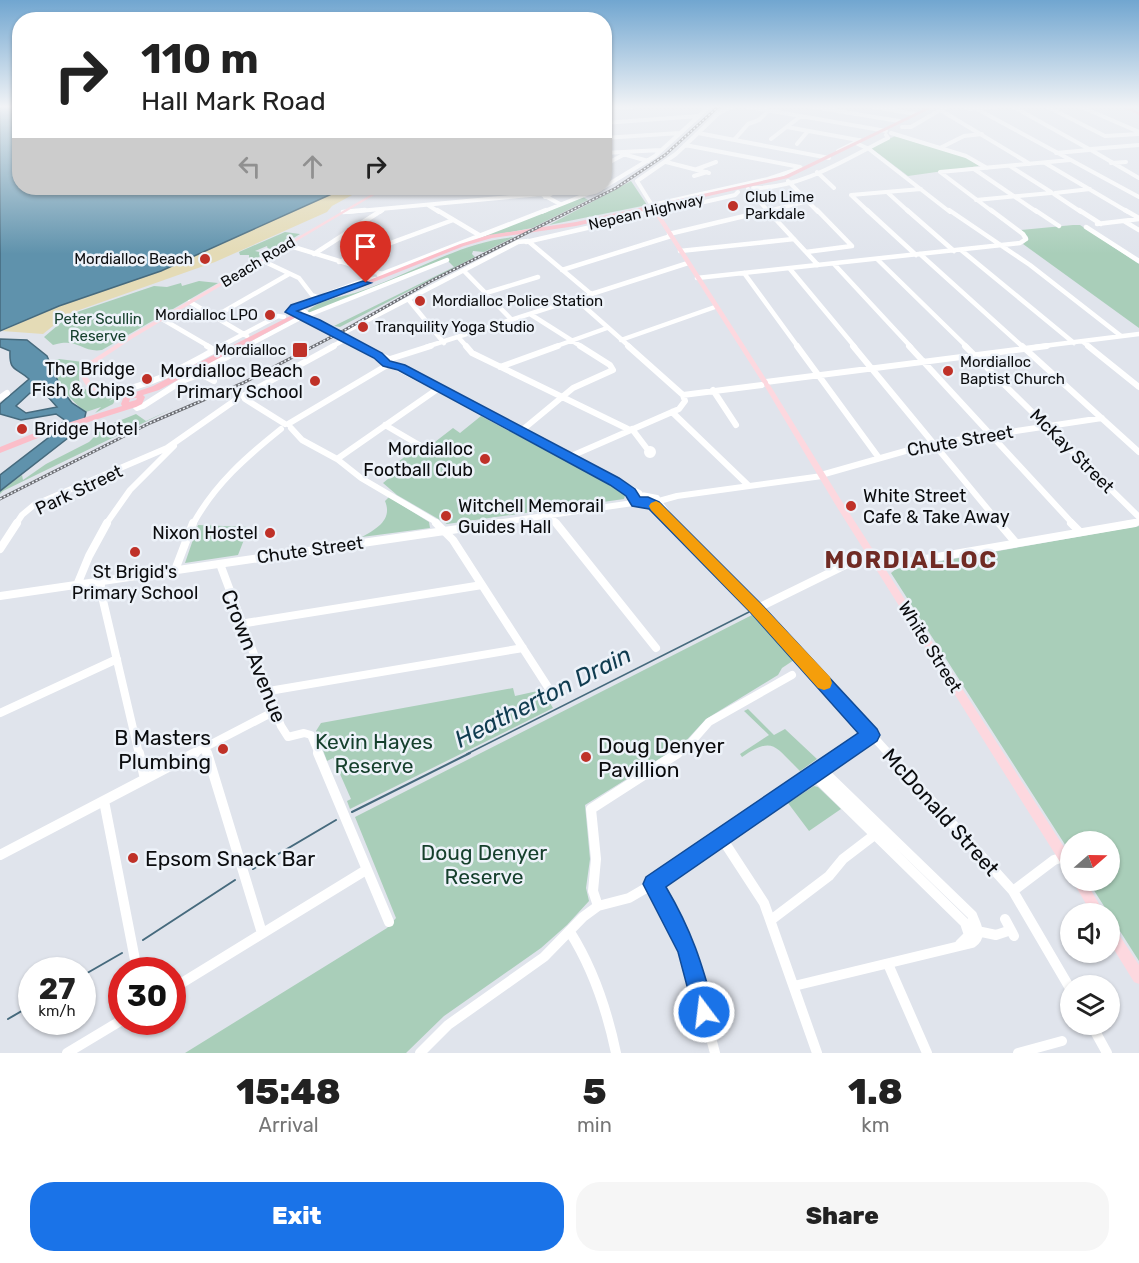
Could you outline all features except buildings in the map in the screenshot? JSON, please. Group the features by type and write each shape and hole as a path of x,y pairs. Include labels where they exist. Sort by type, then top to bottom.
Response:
{"highway":[{"name":"Nepean Highway","path":"674,204 747,188 794,174 835,155"},
{"name":"Nepean Highway","path":"478,240 598,223 747,188 788,182 842,155"},
{"name":"Nepean Highway","path":"478,240 655,210"},
{"path":"275,324 284,317 299,313 311,299 325,299 478,240"},
{"path":"89,418 124,401 125,405 135,401 247,336 381,276"},
{"path":"0,450 135,401"}],"main road":[{"name":"Beach Road","path":"135,401 112,392 96,390 87,383 84,375 97,356 371,195"},
{"path":"655,210 690,202"},
{"name":"White Street","path":"655,210 1060,851"},
{"name":"Beach Road","path":"112,392 124,401"},
{"path":"1120,947 1139,976"}],"street":[{"path":"630,155 648,161"},
{"path":"612,182 655,155"},
{"path":"666,162 674,155"},
{"path":"740,155 802,168"},
{"path":"813,155 827,158"},
{"path":"806,252 852,246 788,182 817,172 845,155"},
{"path":"876,155 972,228 1009,250 1121,336"},
{"path":"962,155 985,168"},
{"path":"1016,155 1030,164"},
{"path":"1060,155 1139,197"},
{"path":"1098,155 1139,178"},
{"path":"655,210 747,188 827,158"},
{"path":"697,278 1021,243 1026,237 939,173 1070,160"},
{"path":"666,162 708,172 694,176"},
{"name":"White Street","path":"655,210 637,182 666,162"},
{"path":"697,169 716,162"},
{"path":"1111,163 1126,162"},
{"path":"1046,163 1139,219"},
{"path":"1010,166 1101,224"},
{"path":"974,169 1059,226"},
{"path":"817,172 834,188"},
{"path":"747,188 818,266"},
{"path":"921,189 851,195 1139,452"},
{"path":"976,200 1090,189"},
{"path":"887,192 954,251"},
{"path":"343,212 543,195 560,204"},
{"path":"286,245 381,276 478,240 583,195"},
{"path":"562,270 670,235 808,201"},
{"path":"428,205 453,220 478,240"},
{"path":"314,254 384,209"},
{"path":"77,585 104,526 142,476 175,444 204,423 408,299 510,247 639,216 643,213"},
{"path":"1139,219 1086,226 1139,261"},
{"path":"339,262 453,220"},
{"path":"1124,221 1139,230"},
{"path":"591,227 598,223"},
{"path":"680,251 794,239"},
{"path":"528,241 588,295"},
{"path":"961,250 1074,343"},
{"name":"McKay Street","path":"877,259 1139,519"},
{"path":"261,260 298,278 311,299"},
{"path":"135,401 136,407 143,406 193,375 204,374 214,363 287,324 299,313 447,260"},
{"path":"175,570 193,522 213,490 236,465 272,436 389,361 688,263"},
{"path":"834,264 1080,532"},
{"path":"790,268 1016,543"},
{"path":"464,271 512,320"},
{"path":"744,273 879,458"},
{"path":"214,317 289,274"},
{"path":"486,293 538,277"},
{"path":"408,299 444,343"},
{"path":"569,457 672,412 684,403 683,395 577,301"},
{"path":"190,302 247,336"},
{"path":"621,340 716,307"},
{"path":"299,313 615,482 635,496 656,501"},
{"path":"287,324 299,313"},
{"path":"521,431 575,386 612,370 610,365 530,314"},
{"path":"112,392 140,387 247,336 278,316 284,317"},
{"path":"162,319 214,350"},
{"path":"500,367 607,328"},
{"path":"683,395 1139,334"},
{"path":"459,338 472,352 500,367 631,430 648,450"},
{"path":"1083,342 1139,387"},
{"path":"204,374 200,365 214,363"},
{"path":"182,381 187,372 204,374 214,381"},
{"path":"156,388 165,376"},
{"path":"338,459 439,388"},
{"path":"713,390 730,419 736,424"},
{"path":"0,398 7,393"},
{"path":"243,399 308,444 338,459 361,478 447,530 555,698"},
{"path":"672,412 749,486"},
{"name":"Chute Street","path":"0,596 821,475 934,443 1102,418"},
{"path":"385,425 426,449"},
{"name":"Park Street","path":"0,556 26,516 36,507 175,444"},
{"path":"142,476 147,465 145,458"},
{"name":"Park Street","path":"0,549 22,515 33,505 145,458"},
{"path":"635,496 636,502 640,502"},
{"name":"Chute Street","path":"620,505 635,496"},
{"name":"McDonald Street","path":"656,501 668,517 756,609 1012,891 1030,917 1063,975"},
{"path":"550,515 656,648"},
{"path":"879,567 1080,532 1139,519"},
{"path":"428,533 433,528 433,521"},
{"path":"756,609 870,553"},
{"name":"Crown Avenue","path":"220,564 240,624 275,711 288,737 311,735 389,922"},
{"path":"101,581 101,592 146,779"},
{"path":"240,624 482,585"},
{"path":"268,691 523,648"},
{"path":"0,713 117,659"},
{"path":"598,906 593,891 596,859 591,809 687,747 709,722 792,675"},
{"path":"1,855 275,711"},
{"path":"420,1053 448,1025 544,957 598,906 629,898 653,884 871,735"},
{"path":"205,747 262,933"},
{"path":"794,986 975,941 972,915 878,831 818,772"},
{"path":"104,801 135,957"},
{"path":"771,920 830,876 843,860 878,831"},
{"path":"721,837 764,903 817,1053"},
{"path":"1012,891 1054,860 1060,858"},
{"path":"186,980 366,870"},
{"path":"653,884 676,924 688,951 715,1053"},
{"path":"974,930 996,935 1013,933 1005,919"},
{"path":"570,932 599,985 607,1007 616,1053"},
{"path":"888,964 927,1053"},
{"path":"67,1053 108,1028"},
{"path":"1097,1035 1107,1053"},
{"path":"1018,1053 1062,1041"}],"green space":[{"path":"880,155 960,155 979,166 908,176"},
{"path":"631,181 647,205 549,225 605,195 612,195 612,191"},
{"path":"583,197 588,200 532,228 478,238"},
{"path":"1080,225 1139,264 1139,328 1023,244 1028,237 1021,230"},
{"path":"285,232 300,234 269,253 267,246 255,251 264,253 255,260 249,259 249,255 240,255 239,252"},
{"path":"514,237 484,252 473,251 472,254 475,257 340,327 334,326 454,267 446,259 310,313 307,312 324,302 377,285 454,252 494,240"},
{"name":"Peter Scullin Reserve","path":"199,281 218,283 102,350 69,343 53,345 44,337 71,314 154,286 167,287 181,283 182,286"},
{"path":"59,359 83,362 79,376 83,387 98,394 115,396 109,401 116,398 113,404 95,413 101,407 86,412 79,407 64,390 53,369 50,361"},
{"path":"174,408 0,494 0,491 22,475 23,480 46,464 89,442 104,427 136,414 146,421"},
{"path":"481,416 626,493 624,499 447,524 397,495 383,483 400,469 394,465 415,449 422,452 453,428 460,433"},
{"path":"389,497 429,522 430,528 362,537 378,527 385,519 387,508 385,501"},
{"path":"198,525 249,527 238,555 185,563"},
{"path":"1139,526 1139,961 1120,931 1120,903 1102,903 1094,891 1120,891 1120,831 1060,831 1060,837 891,573 896,569"},
{"name":"Doug Denyer Reserve","path":"752,615 794,660 782,668 778,675 706,719 683,744 585,805 590,859 586,888 589,901 541,948 444,1016 406,1053 185,1053 387,928 396,918 355,817"},
{"name":"Kevin Hayes Reserve","path":"513,688 515,696 542,690 553,708 350,809 347,801 351,799 333,758 327,761 316,731 321,723"},
{"path":"748,709 774,735 785,729 817,759 800,771 779,750 768,745 742,757 740,754 769,735 744,711"},
{"path":"814,786 818,787 841,809 809,831 788,803"}],"sand":[{"name":"Mordialloc Beach","path":"329,195 352,195 332,206 327,212 215,262 68,314 43,334 2,331 59,306 161,271"}],"water":[{"path":"0,155 12,155 12,195 329,195 161,271 59,306 0,331"},
{"path":"0,339 27,340 47,356 62,390 72,403 86,412 83,425 77,431 0,491 0,475 52,435 63,431 62,423 66,421 56,414 21,420 0,414 0,404 29,379 12,366 10,351 0,347","holes":["40,388 57,407 26,413 16,406 30,393 35,394 33,390"]}],"waterway":[{"name":"Heatherton Drain","path":"467,754 749,612"},
{"name":"Heatherton Drain","path":"352,812 470,753"},
{"name":"Heatherton Drain","path":"253,869 336,820"},
{"name":"Heatherton Drain","path":"143,940 235,880"},
{"name":"Heatherton Drain","path":"96,968 122,953"},
{"name":"Heatherton Drain","path":"8,1019 18,1013"}],"railway":[{"path":"612,190 665,155"},
{"path":"0,499 150,423 243,383 343,331 431,281 602,195"}],"slow traffic":[{"path":"656,506 824,683"}],"place":[{"name":"Club Lime Parkdale","path":"733,206"},
{"name":"Mordialloc Beach","path":"205,259"},
{"name":"Mordialloc Police Station","path":"420,301"},
{"name":"Mordialloc LPO","path":"270,315"},
{"name":"Tranquility Yoga Studio","path":"363,327"},
{"name":"Mordialloc","path":"300,350"},
{"name":"Mordialloc Baptist Church","path":"948,371"},
{"name":"The Bridge Fish & Chips","path":"147,379"},
{"name":"Mordialloc Beach Primary School","path":"315,381"},
{"name":"Bridge Hotel","path":"22,429"},
{"name":"Mordialloc Football Club","path":"485,459"},
{"name":"White Street Cafe & Take Away","path":"851,506"},
{"name":"Witchell Memorail Guides Hall","path":"446,516"},
{"name":"Nixon Hostel","path":"270,533"},
{"name":"St Brigid's Primary School","path":"135,552"},
{"name":"B Masters Plumbing","path":"223,749"},
{"name":"Doug Denyer Pavillion","path":"586,757"},
{"name":"Epsom Snack Bar","path":"133,858"}],"district":[{"name":"MORDIALLOC","path":"911,560"}],"route":[{"path":"366,283 291,309 290,312 316,322 378,355 386,363 401,368 615,482 631,493 636,502 650,502 668,517 756,609 871,735 653,884 676,924 688,951 704,1012"}]}
